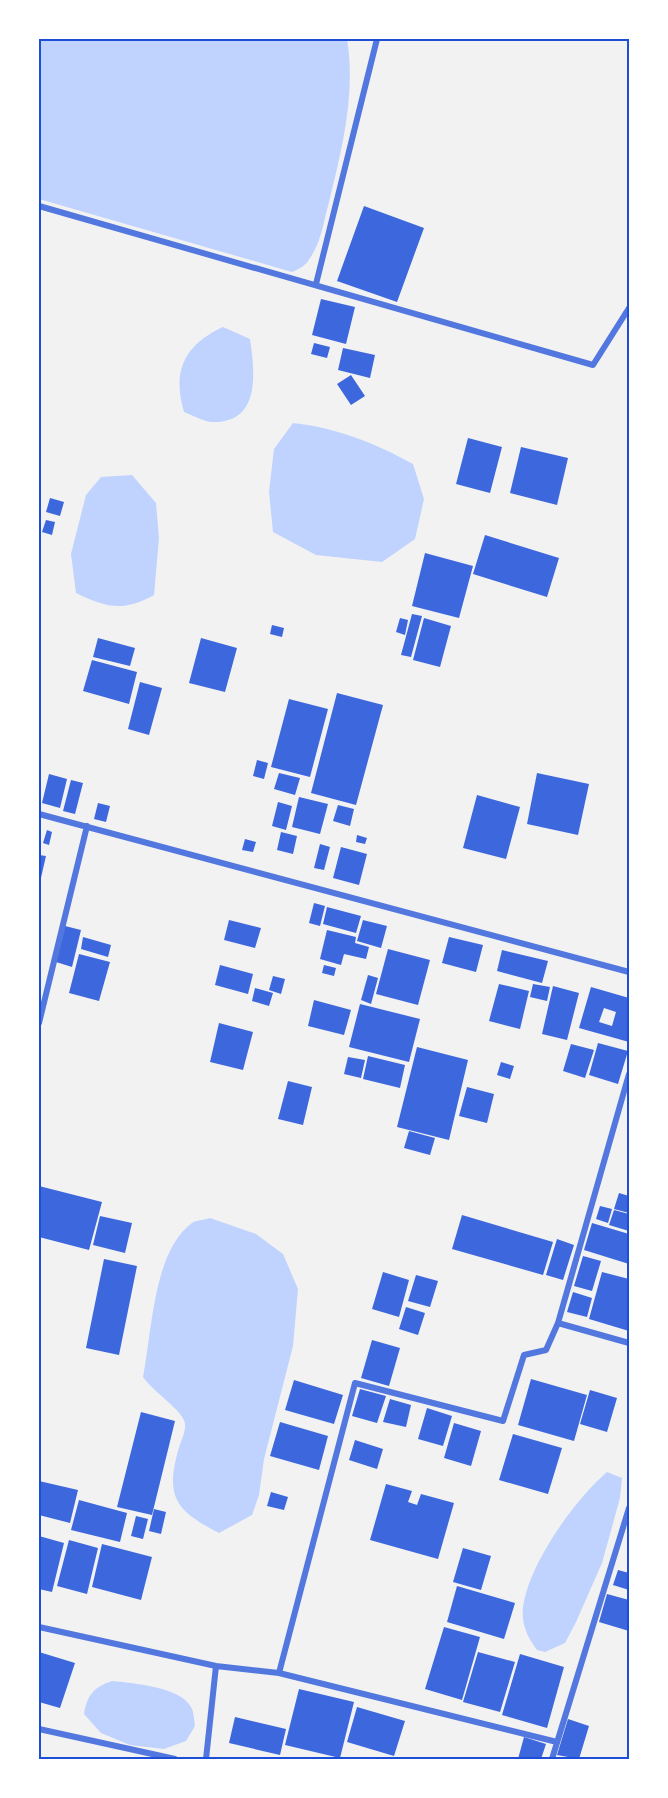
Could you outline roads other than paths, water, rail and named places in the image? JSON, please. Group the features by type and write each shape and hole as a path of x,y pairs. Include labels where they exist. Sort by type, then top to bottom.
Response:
{"street":[{"path":"316,284 377,39"},
{"path":"39,206 593,365 629,308"},
{"path":"39,813 629,972"},
{"path":"39,1023 87,826"},
{"path":"279,1673 355,1383 503,1421 524,1355 546,1350 558,1323 629,1074"},
{"path":"558,1323 629,1343"},
{"path":"552,1759 629,1508"},
{"path":"39,1627 216,1666 279,1673 557,1742"},
{"path":"206,1759 216,1666"},
{"path":"39,1730 175,1759"}],"water":[{"path":"39,39 347,39 350,80 343,141 322,231 307,263 292,272 39,199"},
{"path":"223,327 250,339 253,381 247,406 239,415 227,420 211,422 184,412 180,384 181,372 190,351 210,334"},
{"path":"293,423 309,425 355,438 384,449 413,464 424,499 415,539 382,562 316,555 273,532 269,492 274,449"},
{"path":"132,475 156,503 159,538 154,595 124,606 106,605 76,593 71,554 86,495 101,477"},
{"path":"210,1218 256,1234 283,1254 298,1289 293,1346 264,1459 259,1495 252,1515 219,1533 193,1518 178,1501 174,1492 174,1467 184,1434 184,1419 143,1377 156,1294 169,1253 179,1236 192,1223"},
{"path":"607,1472 622,1478 620,1498 602,1563 565,1643 545,1652 537,1650 523,1620 523,1608 534,1572 543,1553 568,1516"},
{"path":"112,1681 155,1687 186,1700 192,1709 195,1726 186,1741 164,1749 130,1745 101,1733 84,1714 85,1707 92,1693 100,1686"}]}
